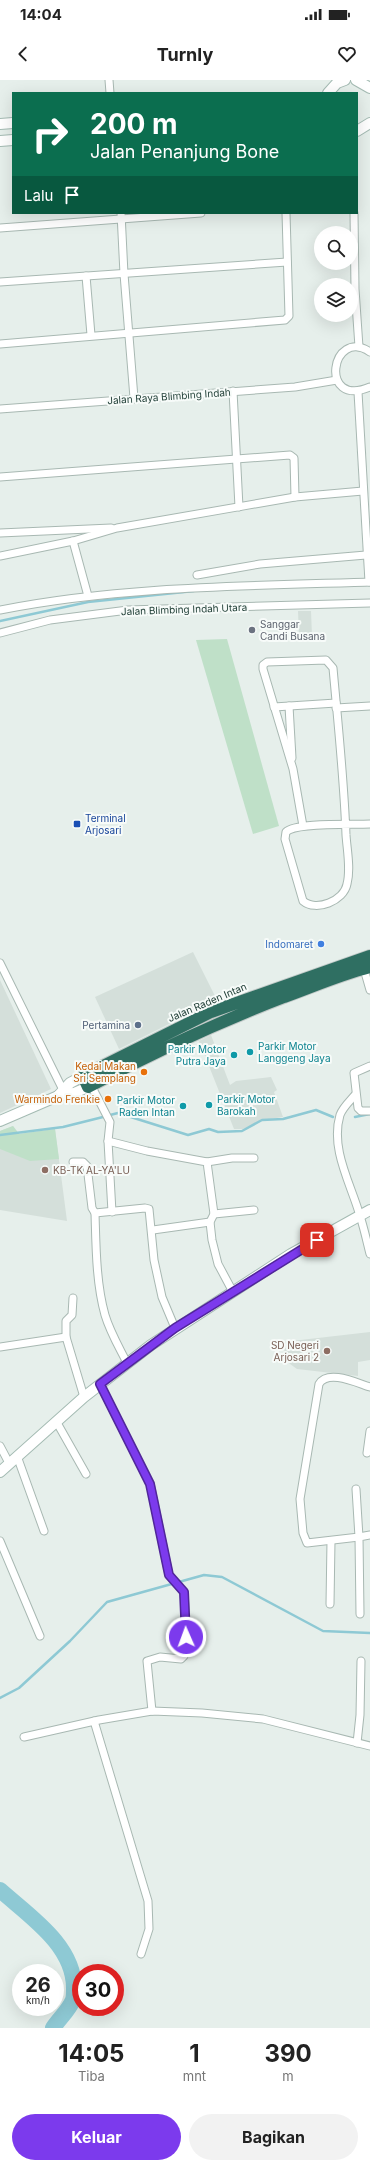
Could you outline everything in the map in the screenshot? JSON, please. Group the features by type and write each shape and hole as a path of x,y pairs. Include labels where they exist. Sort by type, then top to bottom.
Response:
{"highway":[{"name":"Jalan Raden Intan","path":"87,1083 114,1066 211,1012 370,956"},
{"name":"Jalan Raden Intan","path":"114,1066 300,991 367,968"},
{"path":"211,1012 216,1024"}],"street":[{"path":"109,80 110,92"},
{"path":"329,92 336,84 345,80"},
{"path":"356,80 370,88"},
{"path":"0,124 12,123"},
{"path":"358,130 370,124"},
{"path":"0,141 12,140"},
{"path":"0,228 122,217 181,214"},
{"path":"0,344 91,335 285,320 289,316 286,214"},
{"path":"354,214 355,289 359,347"},
{"path":"122,217 124,274 134,398"},
{"path":"0,282 287,262"},
{"path":"86,276 91,335"},
{"path":"370,352 359,347 348,349 338,357 334,368 337,380 342,386 349,390 358,392 370,387"},
{"name":"Jalan Raya Blimbing Indah","path":"0,409 134,398 294,388 337,380"},
{"path":"234,391 239,507"},
{"path":"358,392 366,555 369,582"},
{"path":"0,477 237,458 292,456 294,458 296,498"},
{"path":"0,556 73,541 117,528 296,498 363,491"},
{"path":"0,533 117,528"},
{"path":"73,541 88,596"},
{"path":"197,575 260,564 366,555"},
{"name":"Jalan Blimbing Indah Utara","path":"0,610 88,596 252,585 369,582"},
{"name":"Jalan Blimbing Indah Utara","path":"0,632 50,620 128,610 370,603"},
{"path":"303,826 293,769 262,669 262,665 267,662 329,662 333,668 346,825 348,880 346,888 334,900 313,905 306,903 301,898 285,839 288,830 303,826 346,825 370,824"},
{"path":"274,707 336,705 370,706"},
{"path":"290,706 293,769"},
{"path":"0,963 62,1093"},
{"path":"367,968 370,990"},
{"path":"370,1066 354,1073 355,1096 358,1109 361,1111 370,1110"},
{"path":"87,1083 110,1122 108,1141 112,1212"},
{"name":"Jalan Raden Intan","path":"0,1121 62,1093 74,1093 87,1083"},
{"path":"355,1096 340,1114 338,1130 344,1172 360,1214 370,1254"},
{"path":"108,1141 147,1151 207,1162 232,1158 254,1158"},
{"path":"73,1162 83,1162 87,1166 92,1208 95,1213 97,1255 105,1314 111,1332 127,1363"},
{"path":"207,1162 214,1214 210,1222 218,1264 233,1292"},
{"path":"95,1213 145,1208 150,1209 153,1230 154,1260 162,1297 175,1328"},
{"path":"214,1214 254,1210"},
{"path":"0,1472 84,1397 175,1328 291,1254 360,1214 370,1210"},
{"path":"153,1230 210,1222"},
{"path":"73,1298 72,1315 66,1321 66,1337 84,1397"},
{"path":"0,1347 66,1337"},
{"path":"370,1386 335,1377 327,1377 320,1382 300,1499 302,1533 304,1540 308,1544 370,1535"},
{"path":"100,1384 150,1484 169,1575 184,1592 186,1624 184,1656 181,1659 160,1657 147,1661 152,1711"},
{"path":"56,1421 86,1474"},
{"path":"367,1453 370,1431"},
{"path":"0,1446 14,1459 44,1531"},
{"path":"356,1489 360,1614"},
{"path":"0,1541 40,1636"},
{"path":"330,1604 331,1541"},
{"path":"357,1744 360,1715 361,1661"},
{"path":"24,1737 94,1721 152,1711 202,1713 263,1719 357,1744 370,1746"},
{"path":"94,1721 148,1901 149,1930 141,1954"}],"shaded area":[{"path":"298,611 311,611 312,636 299,636"},
{"name":"Pertamina","path":"193,952 217,1000 119,1049 95,997"},
{"path":"0,980 51,1089 0,1113"},
{"path":"211,1035 230,1085 236,1081 271,1077 277,1090 274,1092 283,1117 263,1120 243,1129 234,1129 199,1041"},
{"path":"13,1126 19,1134 55,1129 67,1221 0,1210 0,1131"},
{"name":"SD Negeri Arjosari 2","path":"370,1332 370,1360 358,1362 358,1376 297,1369 286,1361 283,1342"}],"green space":[{"path":"227,639 279,826 253,834 196,640"},
{"path":"13,1126 19,1134 55,1129 59,1159 30,1161 0,1149 0,1131"}],"waterway":[{"path":"0,621 88,602 194,591"},
{"path":"110,1115 118,1113 188,1135 209,1129 218,1132 242,1131 262,1120 283,1119 316,1110 333,1117"},
{"path":"355,1117 370,1114"},
{"path":"0,1135 63,1127 103,1117"},
{"path":"0,1698 19,1688 70,1641 107,1602 204,1575 222,1577 323,1631 370,1633"},
{"path":"0,1890 48,1933 67,1958 72,1973 74,1988 73,1999 69,2007 53,2028"}],"place":[{"name":"Sanggar Candi Busana","path":"252,630"},
{"name":"Terminal Arjosari","path":"77,824"},
{"name":"Indomaret","path":"321,944"},
{"name":"Pertamina","path":"138,1025"},
{"name":"Parkir Motor Langgeng Jaya","path":"250,1052"},
{"name":"Parkir Motor Putra Jaya","path":"234,1055"},
{"name":"Kedai Makan Sri Semplang","path":"144,1072"},
{"name":"Warmindo Frenkie","path":"108,1099"},
{"name":"Parkir Motor Barokah","path":"209,1105"},
{"name":"Parkir Motor Raden Intan","path":"183,1106"},
{"name":"KB-TK AL-YA'LU","path":"45,1170"},
{"name":"SD Negeri Arjosari 2","path":"327,1351"}],"route":[{"path":"186,1637 184,1592 169,1575 150,1484 141,1463 100,1384 175,1328 291,1254 317,1240"}]}
